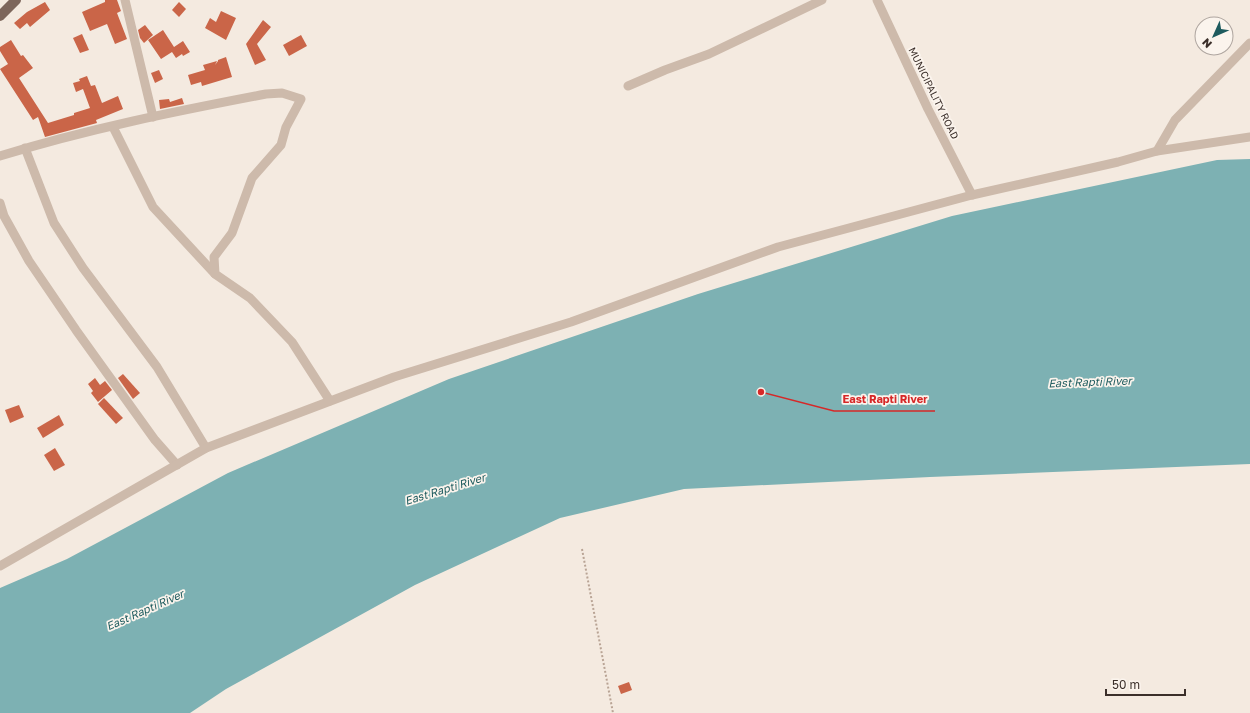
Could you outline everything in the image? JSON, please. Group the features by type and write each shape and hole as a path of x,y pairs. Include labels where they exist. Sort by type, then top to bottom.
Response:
{"main road":[{"path":"0,16 16,0"}],"street":[{"path":"125,0 153,117"},
{"path":"628,86 709,54 822,0"},
{"name":"MUNICIPALITY ROAD","path":"877,0 928,109 972,195"},
{"path":"1157,151 1175,120 1250,43"},
{"path":"0,156 26,148 153,117 266,94 282,93 300,99 286,127 280,146 252,178 232,233 214,257 215,274"},
{"path":"113,127 153,207 215,274 250,298 292,342 330,402"},
{"path":"0,566 206,448 394,377 571,322 778,247 972,195 1118,162 1157,151 1250,137"},
{"path":"26,148 54,223 83,268 157,367 206,448"},
{"path":"0,203 4,216 29,261 76,330 156,440 177,465"}],"path":[{"path":"582,549 613,713"}],"water":[{"path":"1250,159 1250,464 684,489 560,518 415,585 226,689 190,713 0,713 0,588 67,559 228,473 449,379 698,294 952,216 1217,160"}],"building":[{"path":"105,0 117,0 121,11 117,13 127,39 115,44 107,24 90,31 82,12 105,2"},
{"path":"45,2 50,10 30,27 27,23 20,29 14,23 27,12"},
{"path":"179,2 186,9 179,17 172,10"},
{"path":"221,11 236,18 226,40 205,28 210,18 216,22"},
{"path":"263,20 271,27 257,44 266,60 255,65 246,44"},
{"path":"145,25 153,35 144,43 140,38 138,30"},
{"path":"163,30 174,47 183,41 190,52 183,56 182,54 176,58 172,52 161,59 148,40"},
{"path":"82,34 89,50 80,53 73,38"},
{"path":"301,35 307,46 289,56 283,45"},
{"path":"11,40 21,56 23,55 33,68 19,78 48,123 74,115 74,113 90,108 83,89 76,92 73,83 80,81 79,79 87,76 91,86 95,85 102,103 118,96 123,109 96,120 97,123 45,137 38,117 33,120 0,69 8,64 0,51 0,47"},
{"path":"226,57 232,77 202,86 201,82 191,85 188,75 205,70 203,65 217,61 215,65 218,60"},
{"path":"159,70 163,79 155,83 151,73"},
{"path":"182,98 184,104 160,109 159,100 169,99 170,102"},
{"path":"123,374 140,393 133,399 118,378"},
{"path":"95,378 100,385 105,381 112,390 98,402 91,393 93,391 88,384"},
{"path":"104,398 123,418 116,424 98,404"},
{"path":"19,405 24,417 10,423 5,410"},
{"path":"59,415 64,425 43,438 37,428"},
{"path":"55,448 65,465 54,471 44,455"},
{"path":"629,682 632,690 621,694 618,686"}],"place":[{"name":"East Rapti River","path":"761,392"}]}
